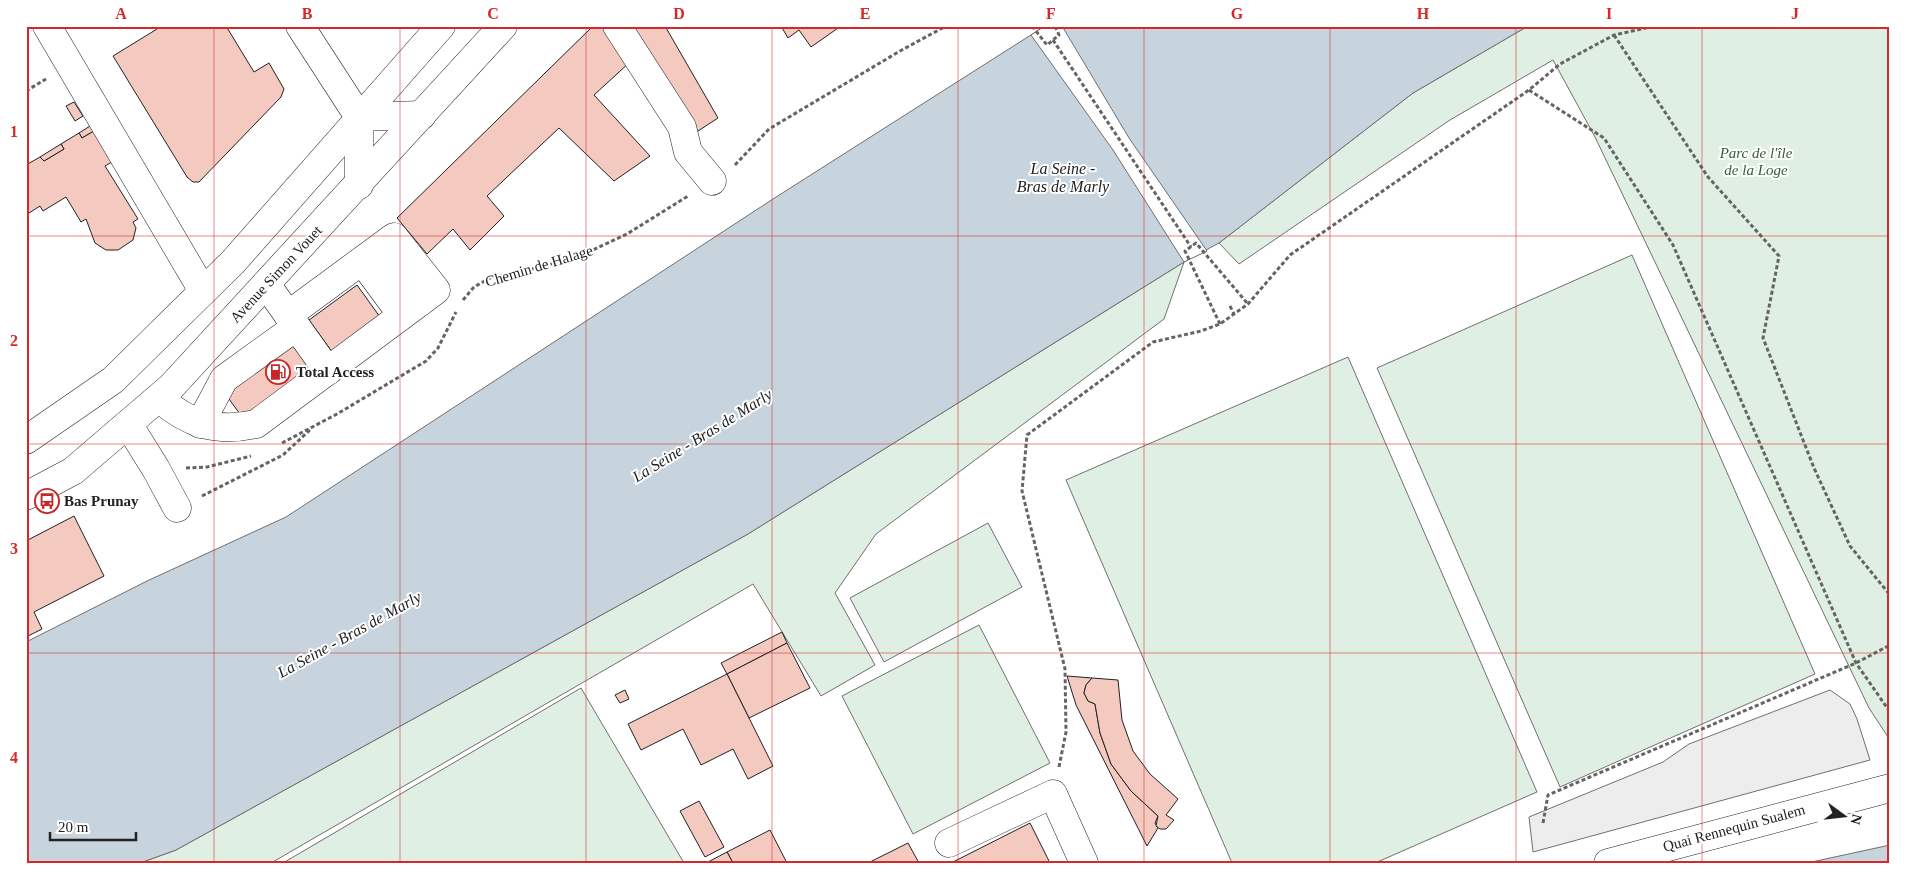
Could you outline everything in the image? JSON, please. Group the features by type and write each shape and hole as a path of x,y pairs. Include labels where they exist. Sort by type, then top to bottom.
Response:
{"main road":[{"path":"47,26 203,291"},
{"path":"300,26 359,117 358,185"},
{"path":"26,440 113,380 233,262 359,117 442,26"},
{"name":"Avenue Simon Vouet","path":"26,496 74,471 159,398 504,26"},
{"path":"617,26 682,127 688,152 712,181"},
{"path":"359,117 422,115"},
{"path":"159,398 174,411 200,424 217,422 232,416 307,342 370,255 394,237 436,290 411,309 307,342 224,379 200,424"},
{"path":"370,255 411,309"},
{"path":"266,284 307,342"},
{"path":"128,424 156,469 177,508"},
{"name":"Quai Rennequin Sualem","path":"1608,863 1890,788"},
{"path":"949,843 1053,794 1084,863"}],"path":[{"name":"Chemin de Halage","path":"462,302 474,287 490,278 552,264 584,254 627,234 738,163 770,129 900,51 946,26"},
{"path":"1032,26 1047,44 1059,35 1054,26"},
{"path":"1053,794 1066,732 1065,670 1022,491 1027,435 1153,342 1201,331 1220,324 1248,304 1290,255 1529,90 1560,64 1614,35 1656,26"},
{"path":"1614,35 1708,177 1779,256 1763,338 1814,468 1850,546 1890,595"},
{"path":"1053,40 1191,247"},
{"path":"1529,90 1604,138 1673,245 1856,663 1890,712"},
{"path":"1220,324 1216,312 1185,251 1196,243 1248,304"},
{"path":"1230,306 1234,314"},
{"path":"274,446 313,427 426,361 438,348 458,309"},
{"path":"177,508 283,455 313,427"},
{"path":"156,469 208,467 258,454"},
{"path":"1543,823 1548,795 1856,663 1890,645"}],"green space":[{"name":"Parc de l'île de la Loge","path":"1528,26 1890,26 1890,740 1869,708 1595,137 1553,60 1450,120 1239,264 1219,243 1413,93"},
{"path":"1632,255 1815,674 1560,787 1377,368"},
{"path":"1184,262 1164,319 876,534 835,593 875,665 821,696 753,584 271,863 140,863 176,850 748,534"},
{"path":"1348,357 1537,792 1375,863 1232,863 1066,480"},
{"path":"988,523 1022,587 884,662 850,598"},
{"path":"979,625 1050,763 913,834 842,696"},
{"path":"581,688 684,863 283,863"}],"shaded area":[{"path":"1830,690 1850,704 1857,719 1870,760 1533,852 1529,817 1663,762 1689,744"}],"water":[{"name":"La Seine - Bras de Marly","path":"1045,26 1528,26 1413,93 1219,243 1184,262 748,534 176,850 140,863 26,863 26,642 147,581 286,517 773,199"},
{"path":"1890,845 1890,863 1807,863"}],"pier":[{"path":"1045,26 1062,26 1129,138 1207,251 1184,262 1113,150 1031,35"}],"building":[{"path":"155,26 226,26 254,72 269,63 284,89 281,97 199,182 193,182 187,177 113,56 157,29"},
{"path":"593,26 608,26 630,62 594,95 650,156 614,181 559,128 487,196 504,216 470,250 453,229 427,254 397,218"},
{"path":"631,26 665,26 718,118 695,133"},
{"path":"781,26 841,26 811,47 799,30 788,38"},
{"path":"74,102 83,116 75,121 66,106"},
{"path":"90,126 94,131 82,138 79,133"},
{"path":"94,131 112,162 105,166 138,219 133,222 136,228 133,240 118,250 106,250 95,243 86,219 81,222 66,197 43,211 40,206 26,215 26,165 40,157 44,161 64,149 61,144 79,133 82,138"},
{"path":"61,144 64,149 44,161 40,157"},
{"path":"357,285 380,317 332,352 309,320"},
{"path":"303,312 343,367 253,432 213,377"},
{"path":"74,516 104,576 34,612 42,629 26,637 26,541"},
{"path":"782,632 787,643 727,674 721,663"},
{"path":"787,643 810,688 749,718 727,674"},
{"path":"727,674 773,766 748,779 733,749 701,765 683,729 641,750 628,724"},
{"path":"1067,676 1092,678 1086,685 1084,693 1088,701 1095,704 1100,733 1111,764 1131,791 1158,816 1155,823 1158,828 1147,846 1076,705"},
{"path":"1092,678 1118,680 1122,720 1133,751 1150,774 1178,799 1166,815 1174,820 1166,829 1160,829 1156,826 1158,816 1131,791 1111,764 1100,733 1095,704 1088,701 1084,693 1086,685"},
{"path":"625,690 629,699 620,703 615,695"},
{"path":"699,801 724,847 705,857 680,811"},
{"path":"1030,823 1050,863 951,863"},
{"path":"770,830 787,863 733,863 727,852"},
{"path":"908,843 919,863 868,863"},
{"path":"727,852 733,863 708,862"}],"place":[{"name":"Total Access","path":"278,372"},
{"name":"Bas Prunay","path":"47,501"}]}
